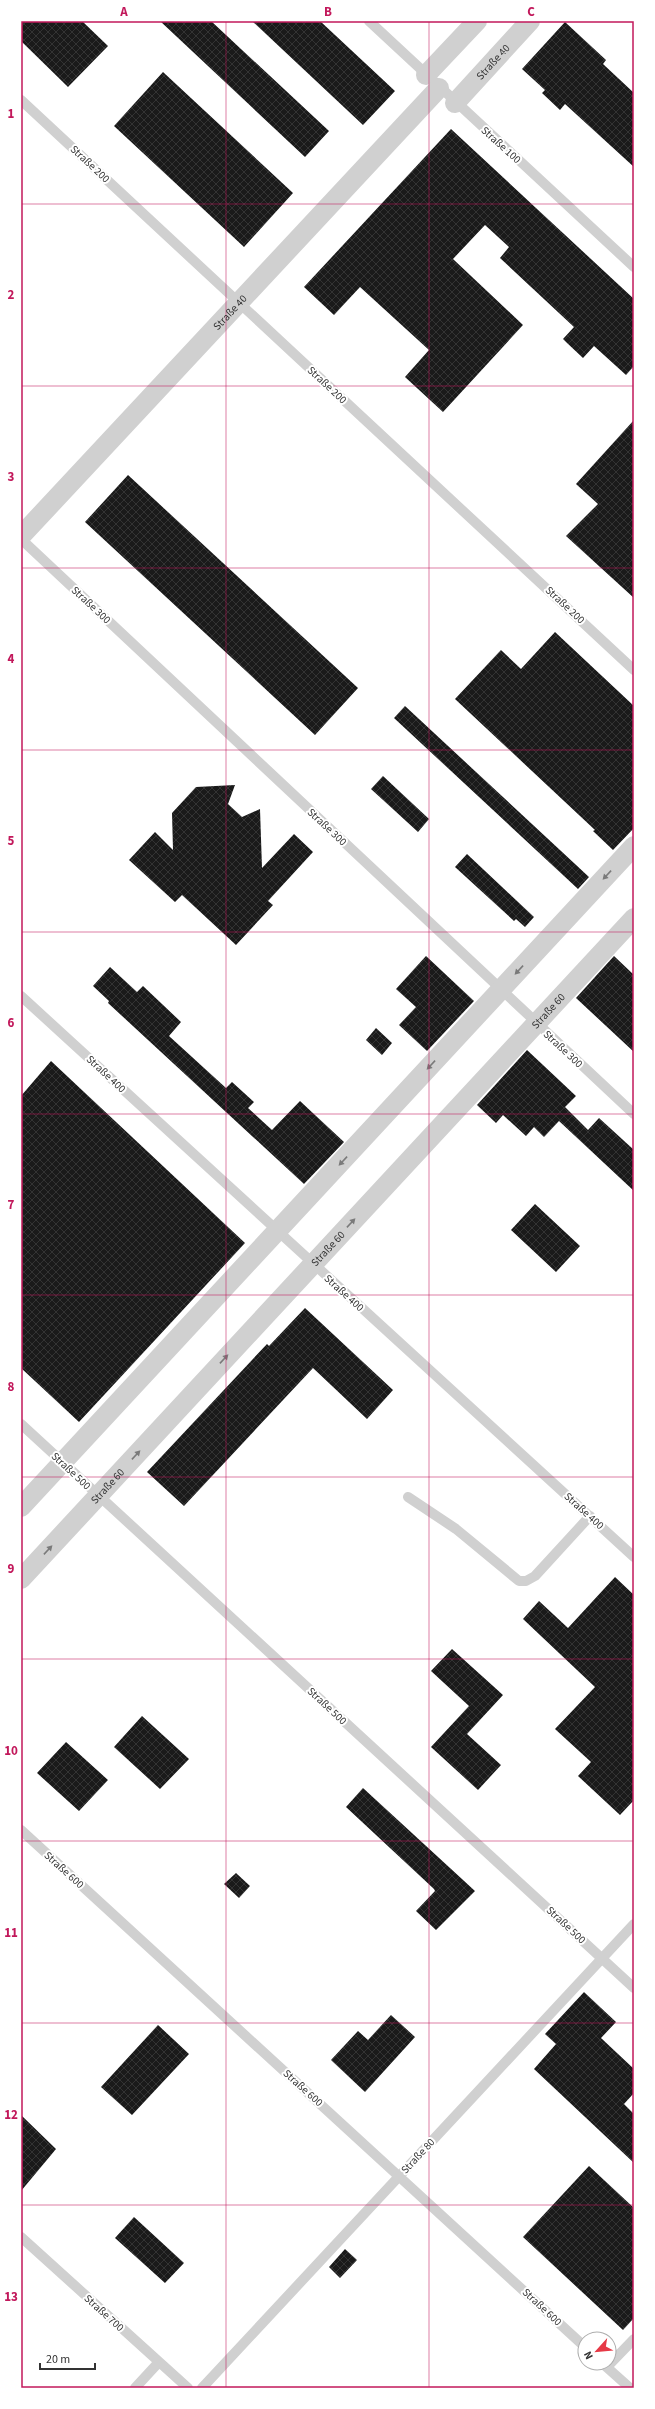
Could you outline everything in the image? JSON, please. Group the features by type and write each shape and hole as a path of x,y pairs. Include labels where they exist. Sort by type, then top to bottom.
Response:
{"street":[{"name":"Straße 40","path":"21,538 238,303 432,82 477,21"},
{"name":"Straße 40","path":"455,103 530,21"},
{"path":"21,1507 634,846"},
{"name":"Straße 60","path":"21,1579 634,918"}],"lane":[{"name":"Straße 100","path":"369,21 432,82 634,267"},
{"name":"Straße 200","path":"21,100 634,670"},
{"name":"Straße 300","path":"21,538 536,1024 634,1114"},
{"name":"Straße 400","path":"21,996 277,1232 634,1557"},
{"name":"Straße 500","path":"21,1424 634,1988"},
{"path":"408,1497 456,1529 518,1581 526,1581 534,1576 590,1516"},
{"name":"Straße 600","path":"21,1830 577,2340"},
{"name":"Straße 80","path":"202,2388 634,1924"},
{"name":"Straße 700","path":"21,2237 188,2388"},
{"path":"617,2354 634,2339"},
{"path":"135,2388 159,2362"},
{"path":"612,2371 630,2388"}],"building":[{"path":"21,21 82,21 108,46 68,87 21,41"},
{"path":"160,21 211,21 329,131 305,157"},
{"path":"252,21 320,21 395,91 363,125"},
{"path":"565,22 606,60 603,64 634,93 634,167 565,104 560,110 542,93 545,90 522,69"},
{"path":"163,72 293,193 244,247 114,126"},
{"path":"451,129 634,299 634,366 626,375 594,346 583,358 563,339 574,327 500,258 509,247 485,225 453,259 523,325 443,412 405,377 429,350 360,287 334,315 304,287"},
{"path":"634,420 634,598 566,536 598,504 576,484"},
{"path":"128,475 358,688 315,735 85,522"},
{"path":"555,632 634,706 634,828 613,850 593,831 595,830 455,699 501,650 521,669"},
{"path":"405,706 589,877 578,889 394,718"},
{"path":"383,776 429,819 418,832 371,789"},
{"path":"235,785 228,804 242,817 260,809 262,868 294,834 313,852 268,901 273,905 236,945 182,895 175,902 129,860 155,832 173,850 172,813 196,787"},
{"path":"467,854 534,917 525,927 516,919 514,921 455,867"},
{"path":"426,956 474,1001 427,1051 399,1025 416,1007 396,989"},
{"path":"614,956 634,975 634,1052 576,998"},
{"path":"110,967 137,992 143,986 181,1022 169,1036 226,1088 232,1082 254,1102 248,1108 272,1130 300,1101 344,1142 304,1184 108,1003 109,1001 93,986"},
{"path":"376,1028 392,1043 382,1055 366,1040"},
{"path":"527,1050 576,1096 565,1107 588,1130 599,1118 634,1150 634,1191 559,1121 544,1137 534,1127 526,1136 503,1115 496,1123 477,1105"},
{"path":"51,1061 245,1243 79,1422 21,1368 21,1096"},
{"path":"535,1204 580,1246 556,1272 511,1230"},
{"path":"305,1308 393,1390 367,1419 313,1368 184,1506 147,1472 267,1344 269,1346"},
{"path":"615,1577 634,1595 634,1800 620,1815 578,1776 591,1762 555,1729 595,1687 523,1619 539,1601 568,1628"},
{"path":"452,1649 503,1695 467,1734 501,1765 478,1790 431,1747 469,1706 431,1671"},
{"path":"142,1716 189,1759 160,1789 114,1747"},
{"path":"66,1742 108,1780 79,1811 37,1773"},
{"path":"363,1788 475,1891 436,1930 416,1911 435,1891 434,1889 346,1807"},
{"path":"236,1873 250,1886 239,1898 224,1884"},
{"path":"584,1992 616,2022 601,2038 634,2069 634,2093 624,2104 634,2114 634,2163 534,2069 556,2044 545,2034"},
{"path":"391,2015 415,2037 365,2092 331,2060 358,2031 368,2040"},
{"path":"158,2025 189,2054 132,2115 101,2087"},
{"path":"21,2115 56,2149 21,2191"},
{"path":"589,2166 634,2208 634,2318 623,2330 523,2237"},
{"path":"134,2217 184,2263 165,2283 115,2238"},
{"path":"345,2249 357,2260 340,2278 329,2267"}]}
